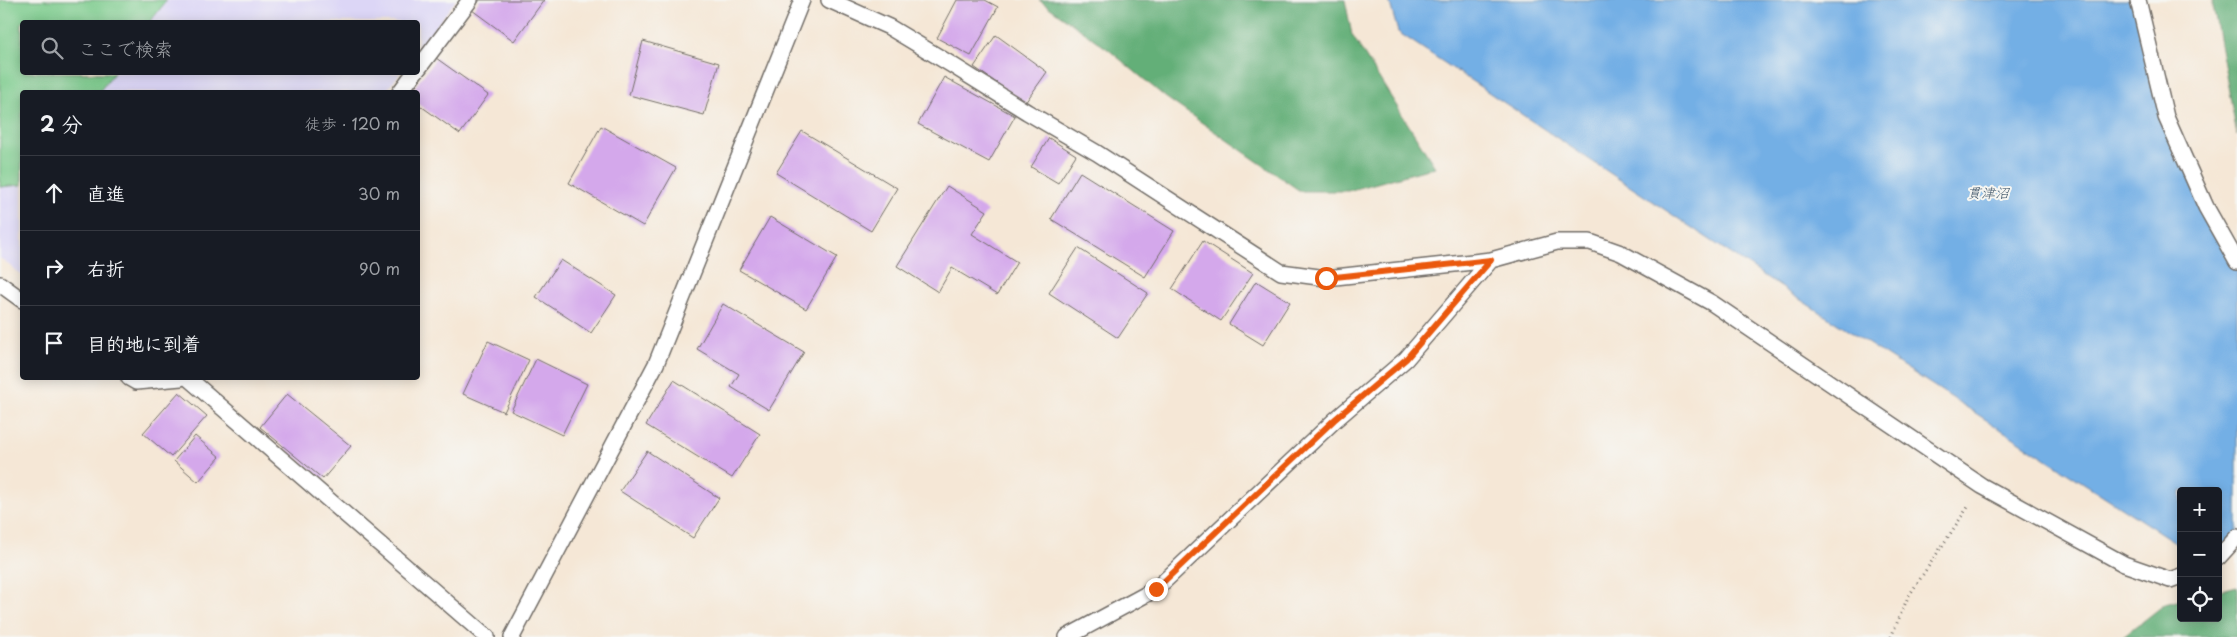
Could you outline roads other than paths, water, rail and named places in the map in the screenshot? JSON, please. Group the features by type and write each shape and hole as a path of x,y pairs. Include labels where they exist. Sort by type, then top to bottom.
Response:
{"lane":[{"path":"420,67 470,0"},
{"path":"512,637 656,364 802,0"},
{"path":"829,0 889,27 945,60 1027,112 1097,153 1281,272 1326,278 1491,260 1557,242 1590,242 1620,253 1712,303 1982,486 2124,564 2170,580 2178,577"},
{"path":"2138,0 2166,117 2206,207 2237,262"},
{"path":"402,90 413,75"},
{"path":"1066,637 1156,589 1334,420 1406,359 1491,260"},
{"path":"0,284 20,299"},
{"path":"133,380 136,382 158,380"},
{"path":"190,380 487,637"},
{"path":"2222,554 2237,537"}],"water":[{"name":"貫津沼","path":"1389,0 2138,0 2153,87 2237,262 2237,537 2222,554 2222,487 2177,487 2177,543 1790,293 1398,32"}]}
